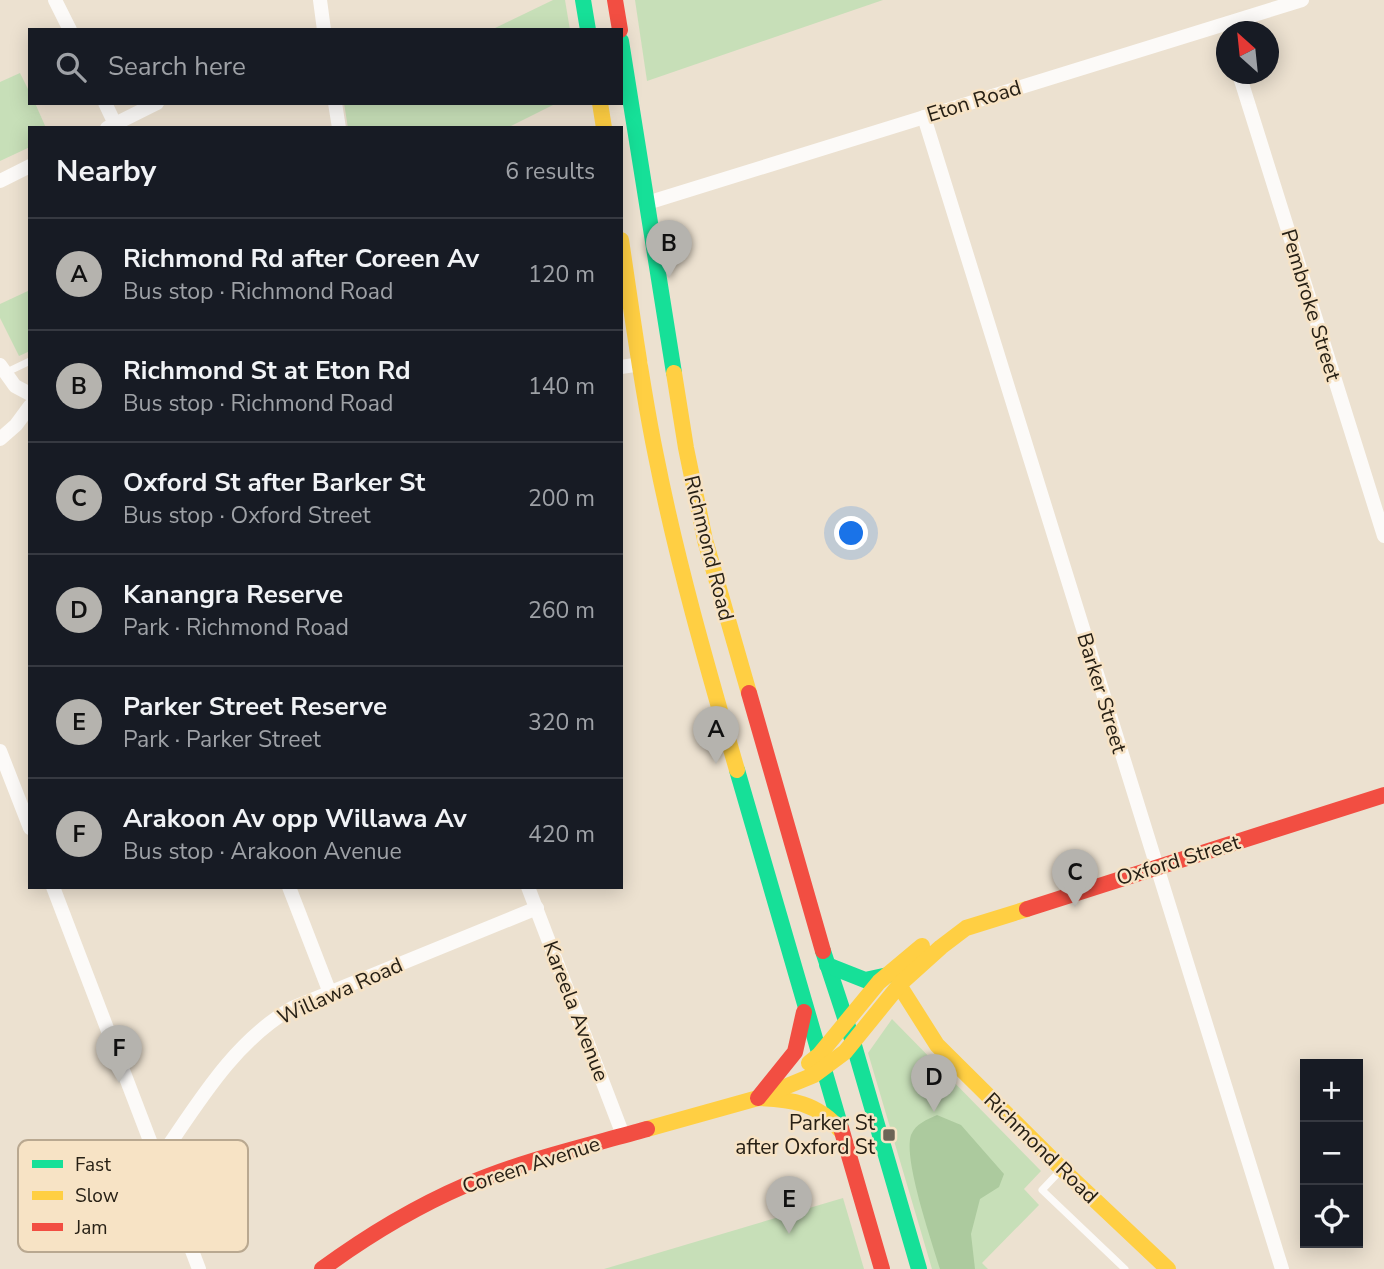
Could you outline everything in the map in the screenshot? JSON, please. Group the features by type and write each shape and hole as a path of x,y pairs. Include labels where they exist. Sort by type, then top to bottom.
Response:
{"main road":[{"path":"583,0 588,28"},
{"path":"615,0 620,28"},
{"name":"Richmond Road","path":"623,53 686,449 705,540 827,965 853,1042 919,1269"},
{"path":"600,105 604,126"},
{"name":"Richmond Road","path":"623,252 655,453 676,548 704,657 881,1269"},
{"path":"658,272 651,340 641,364 653,375 686,449"},
{"name":"Oxford Street","path":"966,928 1384,795"},
{"name":"Coreen Avenue","path":"821,1063 846,1024 893,980 913,952 966,928"},
{"path":"827,965 865,980 893,980"},
{"path":"853,1042 893,980"},
{"name":"Richmond Road","path":"893,980 937,1045 1168,1269"},
{"path":"758,1098 795,1052 805,1007"},
{"name":"Coreen Avenue","path":"321,1269 384,1225 444,1194 502,1171 758,1098 796,1084 853,1042"},
{"path":"758,1098 808,1103 828,1116 842,1133"}],"street":[{"path":"55,0 68,28"},
{"path":"320,0 321,28"},
{"name":"Eton Road","path":"1246,21 1302,0"},
{"name":"Eton Road","path":"647,203 924,117 1216,32"},
{"name":"Pembroke Street","path":"1242,84 1384,536"},
{"path":"106,105 111,126 153,105"},
{"path":"335,105 339,126"},
{"name":"Barker Street","path":"924,117 1282,1269"},
{"path":"0,181 28,167"},
{"path":"623,367 641,364"},
{"path":"2,369 15,386 28,393"},
{"path":"0,439 16,425 28,409"},
{"path":"0,751 28,823"},
{"path":"54,889 150,1140"},
{"path":"290,889 330,993"},
{"name":"Kareela Avenue","path":"529,889 623,1135"},
{"name":"Willawa Road","path":"172,1140 223,1069 250,1039 276,1018 292,1008 537,908"},
{"path":"193,1252 199,1269"}],"lane":[{"path":"2,369 28,362"},
{"path":"1062,1169 1042,1190 1125,1269"}],"green space":[{"path":"553,0 565,0 570,28 495,28"},
{"path":"635,0 883,0 647,81"},
{"path":"20,73 28,89 28,105 36,105 45,126 28,126 28,148 0,161 0,82"},
{"path":"344,105 553,105 511,126 348,126"},
{"path":"28,291 28,352 19,356 0,318 0,304"},
{"path":"892,1019 1041,1171 1024,1189 1039,1205 982,1263 988,1269 932,1269 868,1053"},
{"path":"937,1115 961,1125 1004,1174 999,1187 980,1199 971,1234 975,1269 940,1269 915,1181 911,1162 911,1135 919,1125"},
{"path":"843,1198 864,1269 604,1269"}],"traffic: fast":[{"path":"583,0 588,28"},
{"path":"623,54 674,373"},
{"path":"737,770 841,1128"},
{"path":"823,951 853,1042 919,1269"},
{"path":"827,965 865,980 888,975"}],"traffic: slow":[{"path":"600,105 604,126"},
{"path":"623,253 646,402 664,496 693,614 737,770"},
{"path":"674,373 705,540 749,693"},
{"path":"647,1129 758,1098 814,1075 845,1052 901,983 941,947 966,928 1027,909"},
{"path":"809,1063 819,1055 879,982 922,946"},
{"path":"899,985 937,1045 1168,1269"},
{"path":"758,1098 803,1104 823,1114 840,1130"}],"traffic: jam":[{"path":"615,0 620,28"},
{"path":"749,693 823,951"},
{"path":"1027,909 1384,795"},
{"path":"758,1098 795,1052 804,1012"},
{"path":"841,1128 882,1269"},
{"path":"322,1269 392,1223 466,1185 533,1161 647,1129"}],"place":[{"name":"Richmond St at Eton Rd","path":"669,278"},
{"name":"Richmond Rd after Coreen Av","path":"716,764"},
{"name":"Oxford St after Barker St","path":"1075,907"},
{"name":"Arakoon Av opp Willawa Av","path":"119,1083"},
{"name":"Kanangra Reserve","path":"934,1112"},
{"name":"Parker St after Oxford St","path":"889,1135"},
{"name":"Parker Street Reserve","path":"789,1234"}]}
